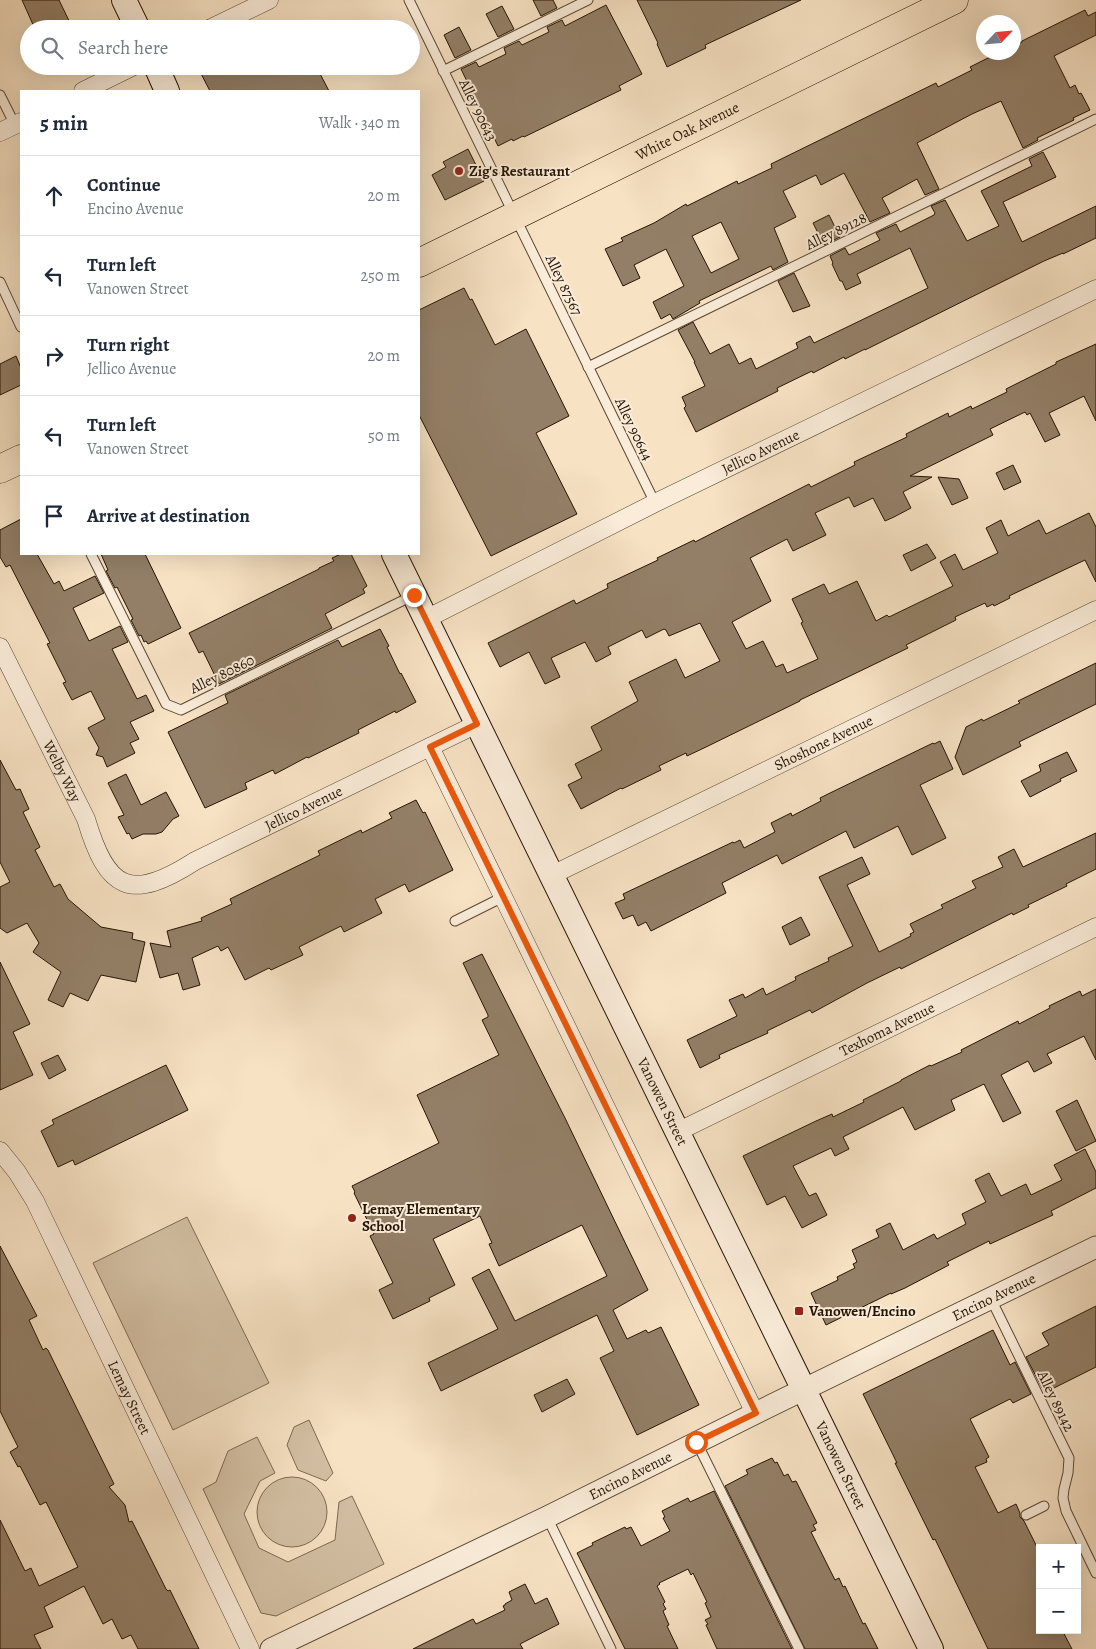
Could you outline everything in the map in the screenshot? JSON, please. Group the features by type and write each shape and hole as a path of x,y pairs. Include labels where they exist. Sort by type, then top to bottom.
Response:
{"main road":[{"path":"124,0 134,20"},
{"name":"White Oak Avenue","path":"420,262 954,0"},
{"path":"160,75 168,90"},
{"path":"0,470 20,460"},
{"name":"Vanowen Street","path":"394,555 931,1649"}],"street":[{"path":"228,20 269,0"},
{"path":"85,90 116,75"},
{"name":"Jellico Avenue","path":"426,619 655,503 1096,289"},
{"name":"Shoshone Avenue","path":"552,875 1096,610"},
{"name":"Welby Way","path":"0,647 86,819 93,844 104,866 117,880 131,885"},
{"name":"Jellico Avenue","path":"131,885 153,884 176,873 194,861 477,724"},
{"path":"430,747 756,1413"},
{"name":"Texhoma Avenue","path":"678,1132 1096,927"},
{"name":"Lemay Street","path":"0,1150 17,1172 35,1201 250,1649"},
{"name":"Encino Avenue","path":"271,1649 546,1517 1096,1247"}],"lane":[{"name":"Alley 90643","path":"409,0 419,20"},
{"path":"443,71 588,0"},
{"name":"Alley 90643","path":"420,23 514,216"},
{"path":"0,95 12,126"},
{"name":"Alley 89128","path":"588,367 1096,119"},
{"name":"Alley 87567","path":"514,216 588,367"},
{"path":"0,283 20,325"},
{"name":"Alley 90644","path":"588,367 655,503"},
{"name":"Alley 80860","path":"91,555 166,704 181,710 414,595"},
{"path":"455,921 503,897"},
{"name":"Alley 89142","path":"990,1299 1069,1458 1063,1498 1066,1511 1096,1572"},
{"path":"696,1442 799,1649"},
{"path":"1026,1515 1044,1506"},
{"path":"546,1517 611,1649"}],"shaded area":[{"path":"187,1217 269,1383 173,1430 93,1263"},
{"path":"309,1420 333,1473 326,1481 298,1470 287,1445 294,1427"},
{"path":"257,1437 275,1473 260,1481 244,1514 259,1548 288,1562 335,1540 339,1502 352,1496 384,1564 276,1616 261,1613 203,1489 216,1482 228,1451"},
{"path":"292,1477 311,1483 321,1493 327,1512 321,1531 311,1541 292,1547 273,1541 263,1531 257,1512 263,1493 273,1483"}],"building":[{"path":"22,0 59,0 69,20 31,20"},
{"path":"533,0 553,0 557,8 541,16"},
{"path":"637,0 801,0 705,45 706,48 667,67 658,43"},
{"path":"606,5 642,74 619,86 621,90 524,137 513,141 512,139 498,146 461,69 476,62 479,67 506,54 504,48 519,41 522,45 549,32 547,27 562,20 565,26"},
{"path":"502,6 514,29 498,37 486,14"},
{"path":"1085,10 1088,16 1096,12 1096,35 1054,56 1070,88 1075,85 1090,110 1037,138 1038,140 1023,148 1001,101 972,114 917,143 939,189 925,195 917,179 882,198 890,213 870,222 844,173 821,185 816,175 783,191 796,217 774,228 788,262 773,270 771,266 699,301 700,303 673,319 670,314 661,319 653,302 684,286 666,249 634,265 640,278 623,286 605,249 623,241 621,238 654,223 686,204 687,206 737,181 738,184 772,168 771,164 936,83 938,87 972,70 970,67 984,60 1021,60 1022,42","holes":["721,222 739,259 711,273 692,236"]},
{"path":"459,27 471,50 455,58 444,35"},
{"path":"202,75 321,75 328,90 209,90"},
{"name":"Zig's Restaurant","path":"468,149 484,181 445,200 432,175 446,167 443,162"},
{"path":"1043,152 1056,177 1003,202 1022,242 1096,206 1096,238 1044,261 865,350 845,359 844,357 813,373 812,371 777,388 778,391 696,432 684,408 686,406 682,397 705,386 678,330 693,322 710,354 729,344 739,364 751,358 756,369 798,348 796,343 810,336 814,343 928,288 910,248 857,274 861,283 846,290 832,264 830,256 845,248 849,255 880,240 876,233 896,224 900,232 934,215 935,213 931,206 945,200 967,241 999,226 981,191 1032,166 1029,159"},
{"path":"829,215 840,237 824,245 813,223"},
{"path":"794,273 810,306 793,312 778,281"},
{"path":"464,288 470,300 472,299 495,345 526,329 569,416 536,433 577,514 491,556 420,417 420,310"},
{"path":"1096,344 1096,421 1084,396 1049,413 1060,435 1045,442 1030,413 1027,415 1025,412 990,429 993,435 910,476 932,477 903,492 911,508 894,517 885,521 873,498 854,507 849,497 815,513 826,535 793,551 787,539 750,558 771,601 732,622 746,649 763,641 776,667 783,664 787,673 818,659 792,599 824,584 829,594 857,581 876,621 887,615 889,617 953,586 940,562 955,554 963,570 998,553 986,528 1001,520 1008,536 1039,520 1046,534 1089,513 1096,527 1096,582 1085,560 1009,596 1010,598 994,606 993,604 987,607 985,603 955,617 956,620 906,645 908,648 706,747 687,756 686,753 659,766 661,770 581,809 568,785 582,778 575,764 602,750 591,727 638,701 629,682 676,659 685,678 720,661 700,623 669,636 664,629 646,638 642,630 608,647 611,654 596,662 585,642 551,658 560,677 545,684 529,652 500,667 488,643 574,600 576,604 608,588 607,584 658,560 657,558 694,540 695,542 809,484 811,487 855,465 854,462 907,437 906,434 948,413 949,417 971,406 972,409 1007,392 1006,389 1056,364 1056,362"},
{"path":"16,356 20,366 20,385 0,395 0,364"},
{"path":"1013,465 1021,482 1004,490 996,473"},
{"path":"938,477 959,479 968,498 952,505"},
{"path":"20,520 20,555 38,555 54,584 59,581 64,591 95,576 104,593 73,608 89,641 120,626 128,642 112,649 137,699 146,695 154,711 130,722 139,739 130,743 135,753 107,767 103,757 96,755 99,748 88,728 105,719 91,691 72,700 63,683 66,682 47,644 50,643 10,565 6,567 0,557 0,530"},
{"path":"927,544 936,558 911,571 903,555"},
{"path":"101,555 145,555 181,628 148,644 146,641 144,642 131,620 133,619 117,587 115,588 106,571 108,570"},
{"path":"339,555 352,555 367,586 363,589 365,593 325,614 332,628 219,684 203,651 199,653 189,633 319,569 334,561 332,558"},
{"path":"380,629 400,674 416,702 358,730 359,733 275,774 273,770 245,783 247,789 205,808 168,732 228,703 225,695 338,640 342,647"},
{"path":"1096,663 1096,704 1019,742 1021,746 963,775 955,757 966,727 1020,703 1018,701"},
{"path":"940,741 953,769 920,785 946,838 912,855 898,826 854,848 846,831 782,864 777,855 722,883 726,893 651,931 646,922 638,926 633,915 623,919 615,903 625,899 623,894 733,842 740,840 744,848 775,832 771,823 791,813 792,816 821,801 820,798"},
{"path":"1067,752 1077,771 1030,797 1021,781 1041,771 1039,765"},
{"path":"0,760 16,790 20,789 29,809 23,812 40,847 35,850 54,887 60,884 68,899 101,927 133,933 132,939 145,942 136,982 101,975 88,1001 70,993 63,1007 48,1000 61,972 33,952 39,943 27,923 7,933 0,928 0,887 10,882 0,862"},
{"path":"126,774 141,805 166,792 179,816 173,819 162,832 143,834 132,839 129,833 127,834 118,817 124,815 108,783"},
{"path":"416,800 423,813 425,812 453,870 409,892 405,884 375,899 382,913 344,932 341,926 299,947 303,955 271,970 269,968 245,980 228,947 221,951 218,946 192,958 200,985 183,990 178,973 160,978 150,943 171,947 167,931 202,921 201,918 232,904 230,899 320,855 318,851 361,830 362,833 392,818 389,813"},
{"path":"1096,833 1096,869 1028,905 1029,907 1013,915 1012,913 901,969 900,967 867,983 812,1013 810,1010 767,1031 768,1033 719,1055 720,1058 700,1068 687,1040 737,1016 729,1000 743,994 745,998 763,988 766,995 796,980 795,977 829,961 828,958 853,946 819,877 862,857 870,874 847,885 879,952 911,936 910,934 914,932 910,924 943,908 941,905 976,888 972,881 1003,867 998,857 1014,849 1023,867"},
{"path":"801,917 810,935 790,945 782,927"},
{"path":"482,954 565,1118 648,1290 613,1310 627,1339 646,1330 648,1333 661,1327 699,1405 637,1435 600,1358 614,1351 597,1315 441,1391 428,1363 498,1329 472,1278 489,1269 515,1321 607,1276 582,1225 499,1266 489,1244 492,1243 480,1216 433,1239 455,1285 429,1298 430,1301 393,1319 379,1290 393,1283 370,1236 374,1234 352,1186 439,1143 417,1095 499,1055 482,1020 488,1017 488,1015 463,963"},
{"path":"0,962 30,1024 13,1032 33,1075 0,1090"},
{"path":"1096,989 1096,1060 1084,1036 1047,1054 1052,1063 1034,1072 1028,1061 1001,1075 1021,1113 1003,1122 984,1084 951,1100 955,1110 915,1130 903,1107 843,1137 849,1149 835,1156 831,1148 793,1166 809,1196 816,1193 827,1215 802,1228 785,1196 767,1205 743,1156 816,1121 832,1114 833,1117 864,1102 863,1100 930,1065 962,1052 961,1050 1018,1021 1019,1024 1050,1008 1049,1006 1080,991 1082,996"},
{"path":"58,1055 66,1070 49,1079 41,1063"},
{"path":"166,1065 188,1110 75,1165 73,1160 58,1167 41,1131 54,1124 52,1120"},
{"path":"1077,1100 1096,1141 1076,1151 1056,1111"},
{"path":"1085,1149 1096,1172 1096,1188 1051,1211 1053,1215 990,1244 989,1241 947,1262 949,1265 905,1288 826,1325 811,1293 838,1280 837,1277 855,1268 853,1264 857,1262 852,1250 879,1237 876,1230 890,1223 903,1250 934,1234 937,1239 966,1224 962,1214 986,1202 975,1180 989,1173 1001,1196 1026,1184 1031,1195 1062,1180 1054,1165"},
{"path":"0,1246 37,1316 29,1320 43,1350 46,1348 48,1350 114,1484 109,1487 125,1505 129,1522 132,1521 166,1589 170,1590 199,1649 138,1649 131,1635 122,1639 112,1619 103,1624 84,1586 44,1607 53,1627 34,1635 41,1649 0,1649 0,1520 25,1571 31,1568 39,1586 78,1567 46,1502 40,1505 20,1466 18,1467 10,1452 18,1447 0,1411"},
{"path":"1096,1306 1096,1367 1048,1391 1046,1386 1042,1388 1026,1357 1049,1345 1042,1333"},
{"path":"993,1330 1010,1365 1015,1362 1031,1394 1013,1403 1010,1399 970,1419 989,1457 986,1459 987,1462 975,1467 998,1513 1016,1504 1020,1517 1036,1545 1036,1634 1064,1634 1072,1649 988,1649 935,1539 933,1540 895,1463 897,1463 863,1394"},
{"path":"567,1379 575,1394 542,1412 534,1395"},
{"path":"772,1458 775,1463 777,1462 784,1476 788,1474 792,1482 796,1481 817,1523 813,1525 816,1530 811,1532 835,1580 839,1578 843,1587 845,1586 863,1624 865,1623 878,1649 805,1649 725,1486 748,1474 746,1470"},
{"path":"714,1491 792,1649 717,1649 706,1625 708,1624 705,1620 711,1617 705,1603 707,1602 693,1573 691,1575 688,1569 659,1583 657,1586 665,1602 663,1604 666,1609 663,1611 669,1625 667,1626 678,1649 625,1649 577,1553 593,1545 592,1543 625,1527 626,1529 631,1527 641,1546 670,1531 663,1518 665,1517 662,1511 688,1498 690,1502"},
{"path":"525,1584 535,1604 547,1598 559,1624 520,1644 523,1649 413,1649 473,1619 476,1624 505,1610 503,1606 512,1600 509,1592"}],"place":[{"name":"Zig's Restaurant","path":"459,171"},
{"name":"Lemay Elementary School","path":"352,1218"},
{"name":"Vanowen/Encino","path":"799,1311"}],"route":[{"path":"414,595 477,724 430,747 756,1413 696,1442"}]}
